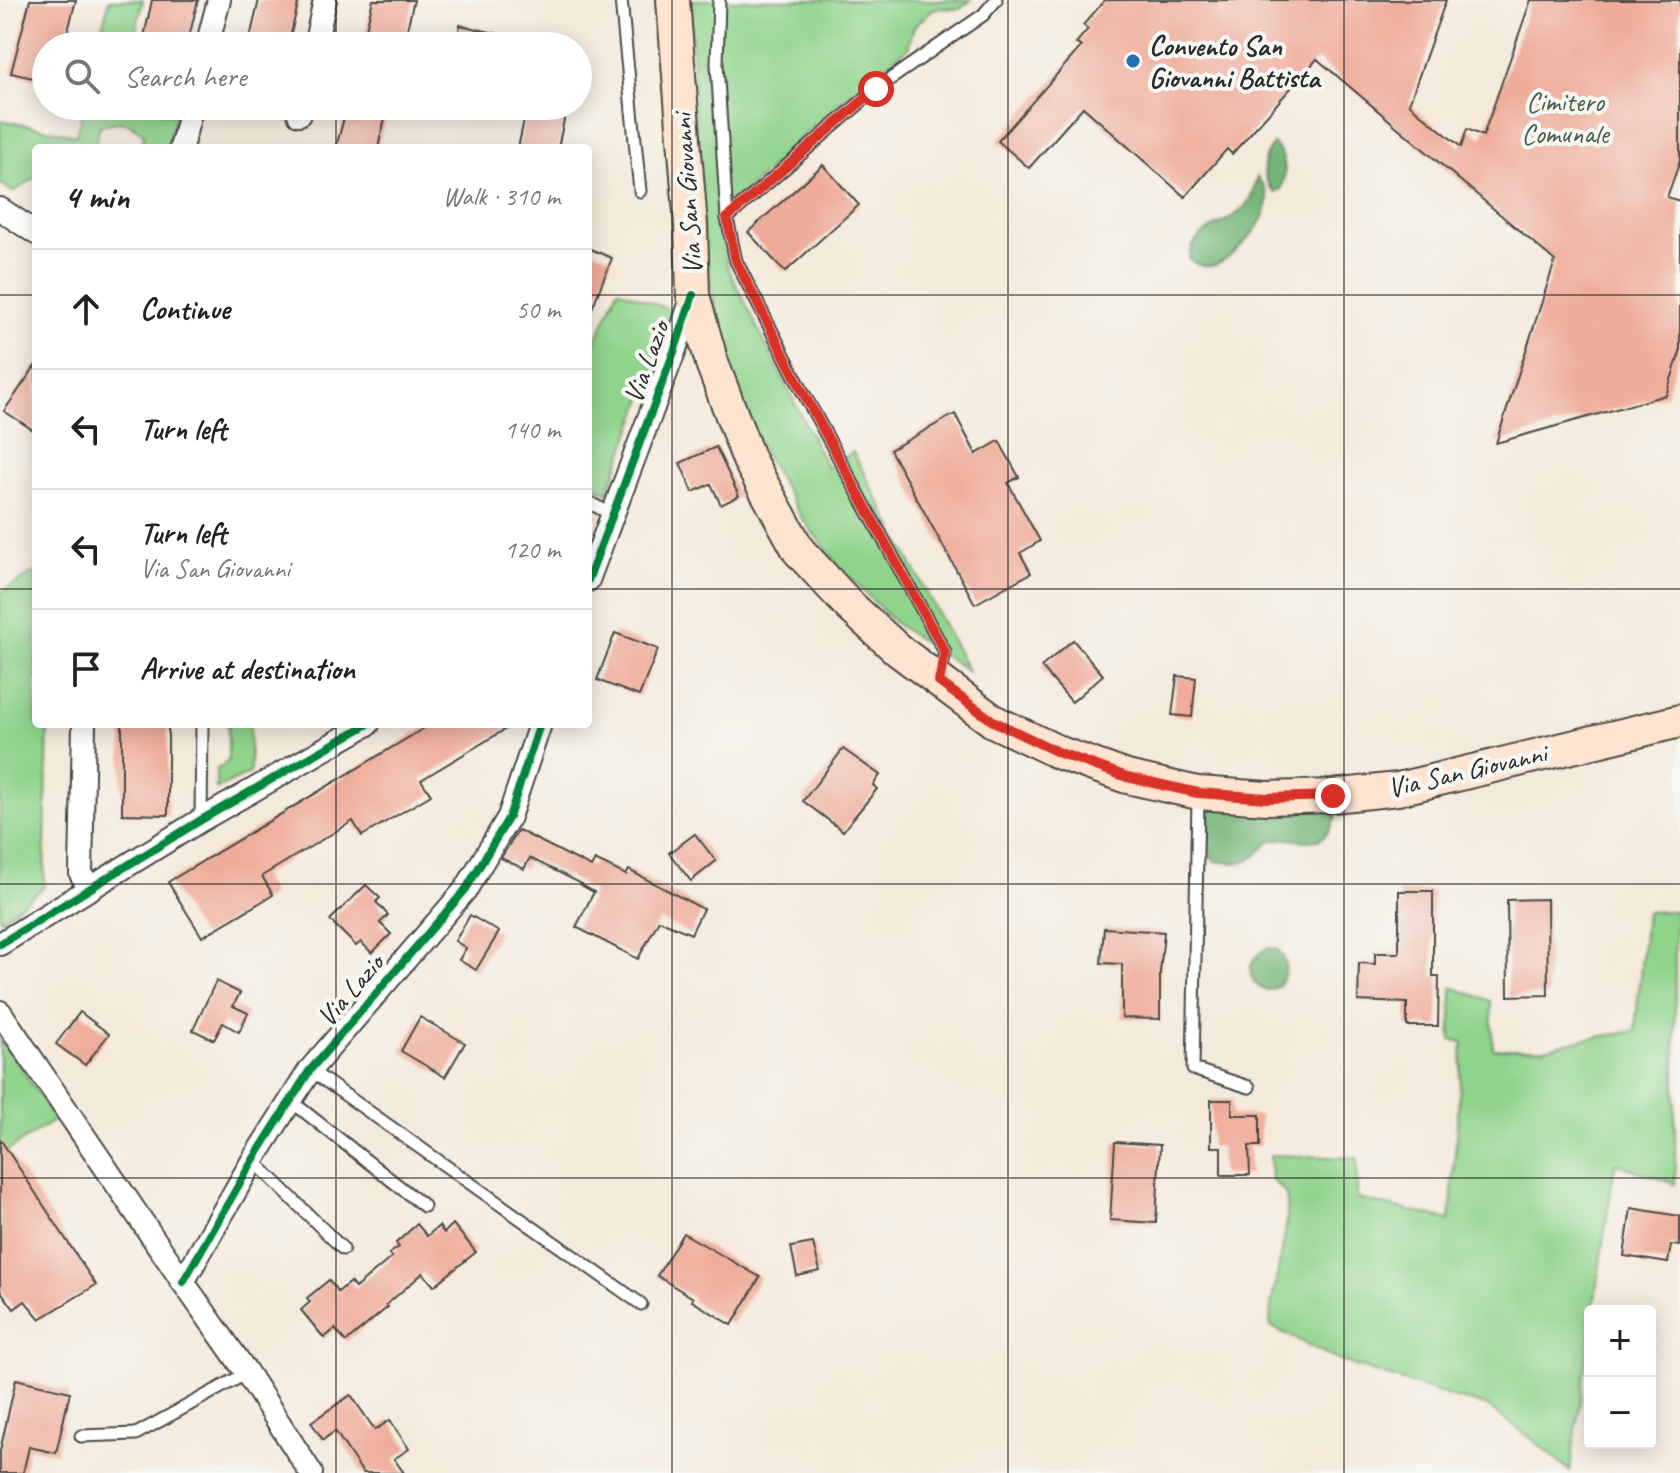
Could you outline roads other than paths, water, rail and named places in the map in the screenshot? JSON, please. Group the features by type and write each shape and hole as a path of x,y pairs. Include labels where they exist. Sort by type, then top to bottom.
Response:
{"main road":[{"name":"Via San Giovanni","path":"673,0 691,226 693,295 712,363 749,460 799,551 851,607 898,650 993,721 1060,753 1127,777 1198,793 1267,798 1333,796 1398,789 1680,721"}],"street":[{"path":"211,32 219,0"},
{"path":"318,32 325,0"},
{"path":"182,144 188,120"},
{"path":"0,209 32,230"},
{"name":"Via Lazio","path":"592,569 693,295"},
{"path":"84,728 81,874 91,888"},
{"path":"0,944 201,820 361,728"},
{"name":"Via Lazio","path":"183,1282 253,1160 310,1070 466,889 509,817 539,728"},
{"path":"0,1012 247,1373 311,1473"}],"lane":[{"path":"621,0 640,191"},
{"path":"719,0 717,64 727,218 736,261 806,398 945,652 939,682"},
{"path":"727,218 876,89 983,15 996,0"},
{"path":"592,504 611,514"},
{"path":"201,820 202,728"},
{"path":"1198,793 1193,1069 1249,1087"},
{"path":"310,1070 641,1304"},
{"path":"291,1101 424,1206"},
{"path":"253,1160 343,1249"},
{"path":"81,1436 136,1434 247,1373"}],"place":[{"name":"Convento San Giovanni Battista","path":"1133,61"}],"park label":[{"name":"Cimitero Comunale","path":"1565,117"}]}
